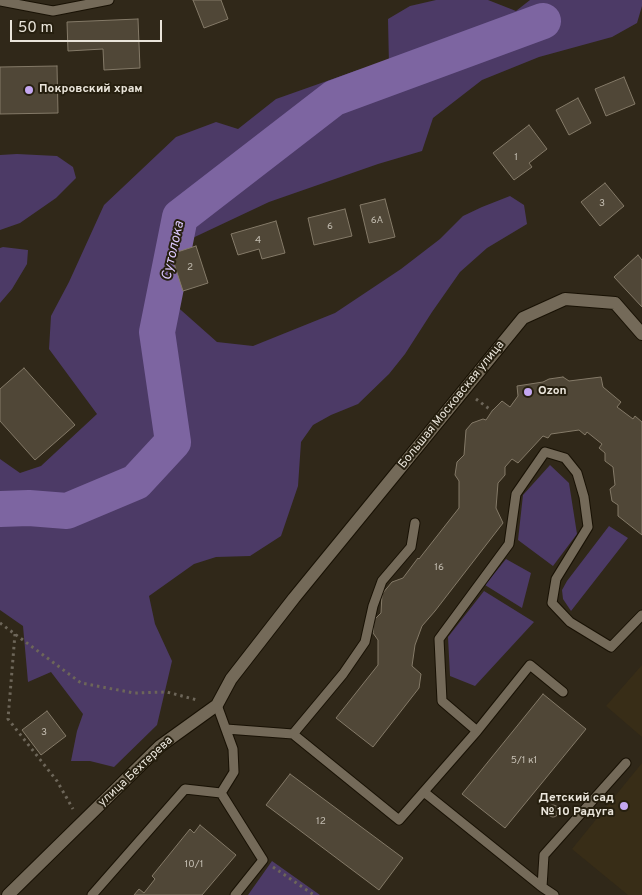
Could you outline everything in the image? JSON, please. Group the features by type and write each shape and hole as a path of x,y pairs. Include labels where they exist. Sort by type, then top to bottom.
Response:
{"street":[{"name":"Большая Московская улица","path":"294,598 523,318 565,299 615,304 642,334"},
{"name":"улица Бехтерева","path":"8,895 160,746 217,705 232,679 294,598"}],"lane":[{"path":"0,1 53,11 109,0"},
{"path":"478,731 442,702 439,639 509,544 516,494 545,452 565,458 576,473 584,497 588,527 556,579 552,603 570,622 611,647 642,615"},
{"path":"293,734 343,674 365,642 373,606 382,581 411,547 415,523"},
{"path":"226,729 293,734 399,820 478,731 530,665 563,692"},
{"path":"217,705 233,749 234,772 221,793"},
{"path":"542,887 544,855 626,763"},
{"path":"92,895 185,789 221,793"},
{"path":"424,792 554,895"},
{"path":"221,793 263,860 235,895"}],"path":[{"path":"0,623 81,684 134,693 167,692 217,705"},
{"path":"15,634 8,719 58,781 81,824"},
{"path":"263,860 314,895"}],"shaded area":[{"path":"436,0 488,0 516,11 530,0 642,0 642,6 637,23 612,37 539,57 482,80 433,118 422,151 378,164 269,202 165,251 173,303 217,342 253,346 335,313 401,269 440,239 463,216 482,207 510,196 524,205 527,224 487,248 460,272 405,354 389,374 358,404 313,425 301,442 298,486 281,536 250,556 216,557 194,564 149,596 155,624 172,661 157,725 114,767 90,761 71,761 77,731 83,714 51,672 28,682 23,626 0,610 0,459 20,473 41,466 97,414 49,349 51,316 69,282 104,205 176,137 216,122 238,129 276,99 358,70 389,65 388,19 410,6"},
{"path":"0,155 57,156 73,167 76,178 56,198 20,223 0,230"},
{"path":"0,248 28,250 27,264 12,289 0,303"},
{"path":"550,465 569,483 577,534 553,566 518,540 523,495"},
{"path":"609,526 628,538 571,611 563,599 562,590"},
{"path":"506,559 531,573 522,608 485,585"},
{"path":"484,591 534,622 475,686 450,676 448,637"},
{"path":"642,665 642,737 606,706"},
{"name":"Детский сад № 10 Радуга","path":"642,763 642,895 628,895 572,849"},
{"path":"272,861 320,895 248,895"}],"building":[{"path":"193,0 221,0 228,19 204,28"},
{"path":"138,19 140,68 104,70 103,49 68,51 67,22"},
{"name":"Покровский храм","path":"57,66 58,113 0,114 0,67"},
{"path":"624,77 635,104 606,116 595,89"},
{"path":"578,98 591,123 569,135 556,110"},
{"path":"529,125 547,149 529,163 532,167 514,180 493,153"},
{"path":"605,183 624,206 600,226 581,202"},
{"path":"385,199 395,237 369,243 360,205"},
{"path":"345,209 352,236 314,245 308,218"},
{"path":"276,221 285,253 262,259 259,249 238,255 231,234"},
{"path":"196,246 208,283 183,291 171,254"},
{"path":"638,255 642,260 642,307 614,277"},
{"path":"24,368 75,425 35,460 0,421 0,389"},
{"path":"563,377 569,381 601,377 603,387 621,402 617,407 633,419 635,416 642,422 642,535 618,516 618,505 612,501 610,489 615,485 613,467 605,461 605,453 599,448 602,444 587,432 585,435 579,430 551,434 548,438 543,436 518,463 512,459 505,467 505,475 498,483 496,508 503,523 422,626 415,645 412,666 421,674 419,688 373,747 336,718 378,665 378,640 373,633 374,620 381,613 382,594 392,582 403,578 459,508 459,481 455,475 457,462 464,455 466,430 472,423 483,419 486,420 502,401 510,407 518,396 517,386"},
{"path":"543,694 586,729 505,828 462,794"},
{"path":"47,711 66,736 41,755 22,730"},
{"path":"290,774 403,858 379,890 266,805"},
{"path":"551,805 555,805 559,811 555,817 551,817 547,813 547,809"},
{"path":"200,825 236,855 202,895 134,895 139,889 144,893 155,879 152,876 190,829 194,833"}],"waterway":[{"name":"Сутолока","path":"0,509 29,508 67,511 136,482 173,442 157,332 180,217 334,98 543,21"}],"place":[{"name":"Покровский храм","path":"29,90"},
{"name":"Ozon","path":"528,392"},
{"name":"Детский сад № 10 Радуга","path":"624,806"}]}
